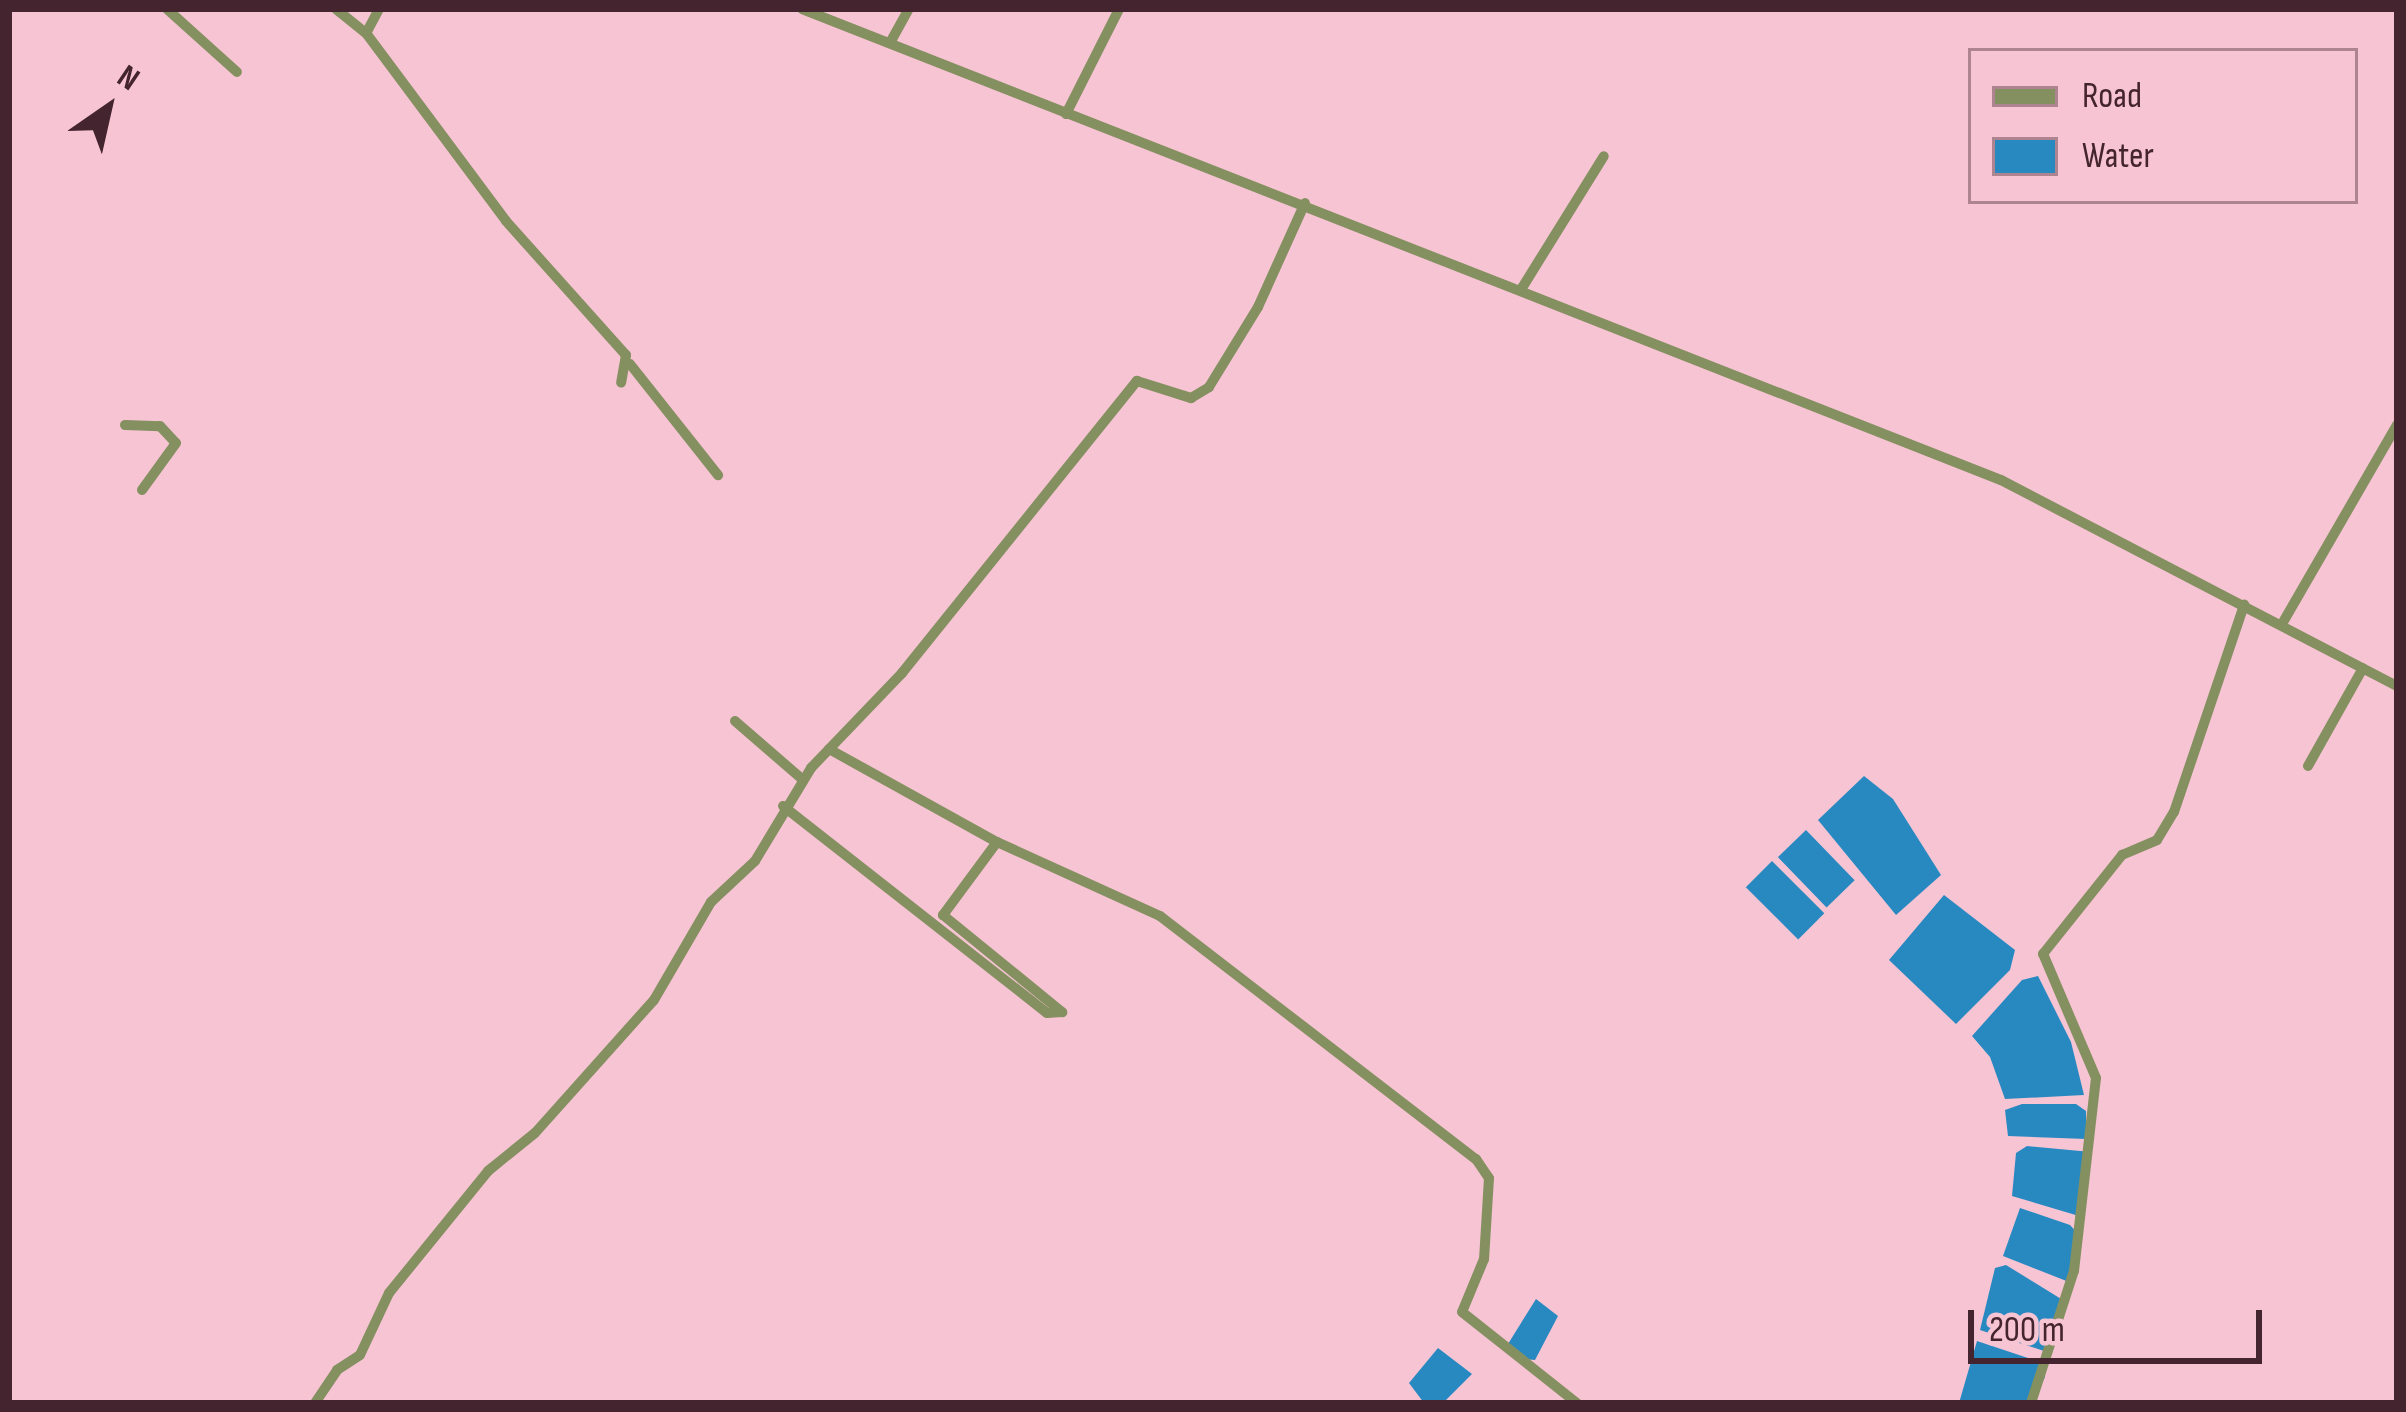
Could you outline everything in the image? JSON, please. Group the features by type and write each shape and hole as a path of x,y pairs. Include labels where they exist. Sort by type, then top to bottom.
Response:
{"street":[{"path":"167,9 237,72"},
{"path":"336,9 366,33 506,221 718,475"},
{"path":"366,33 379,9"},
{"path":"802,9 2001,480 2397,686"},
{"path":"891,41 909,9"},
{"path":"1066,114 1119,9"},
{"path":"1522,288 1604,156"},
{"path":"315,1403 337,1370 360,1355 389,1293 488,1171 535,1133 654,1000 711,902 755,861 802,779 902,673 1137,381 1191,398 1208,387 1258,307 1305,203"},
{"path":"621,382 630,364"},
{"path":"125,425 160,427 176,443 142,490"},
{"path":"2282,624 2397,425"},
{"path":"2031,1403 2074,1271 2096,1078 2043,955 2122,855 2157,840 2174,812 2244,604"},
{"path":"2308,766 2363,668"},
{"path":"735,721 802,779"},
{"path":"829,749 997,842 1160,916 1476,1159 1489,1178 1484,1259 1462,1312 1576,1403"},
{"path":"783,806 1047,1013 1062,1012 943,915 997,842"}],"water":[{"path":"1864,776 1893,799 1941,875 1896,915 1818,820"},
{"path":"1806,830 1855,880 1827,907 1778,857"},
{"path":"1772,861 1824,913 1798,939 1746,887"},
{"path":"1944,895 2015,950 2010,970 1956,1024 1889,960"},
{"path":"2038,976 2071,1042 2084,1095 2005,1099 1990,1057 1972,1036 2022,980"},
{"path":"2022,1104 2076,1104 2086,1111 2086,1139 2008,1136 2005,1110"},
{"path":"2027,1146 2091,1152 2079,1216 2012,1196 2016,1153"},
{"path":"2020,1208 2070,1225 2080,1236 2069,1282 2003,1256"},
{"path":"2006,1265 2066,1302 2047,1352 1980,1330 1995,1268"},
{"path":"1536,1299 1558,1316 1535,1360 1524,1359 1508,1344"},
{"path":"1977,1341 2040,1362 2045,1377 2032,1403 1959,1403"},
{"path":"1438,1348 1472,1374 1443,1403 1424,1403 1409,1383"}]}
